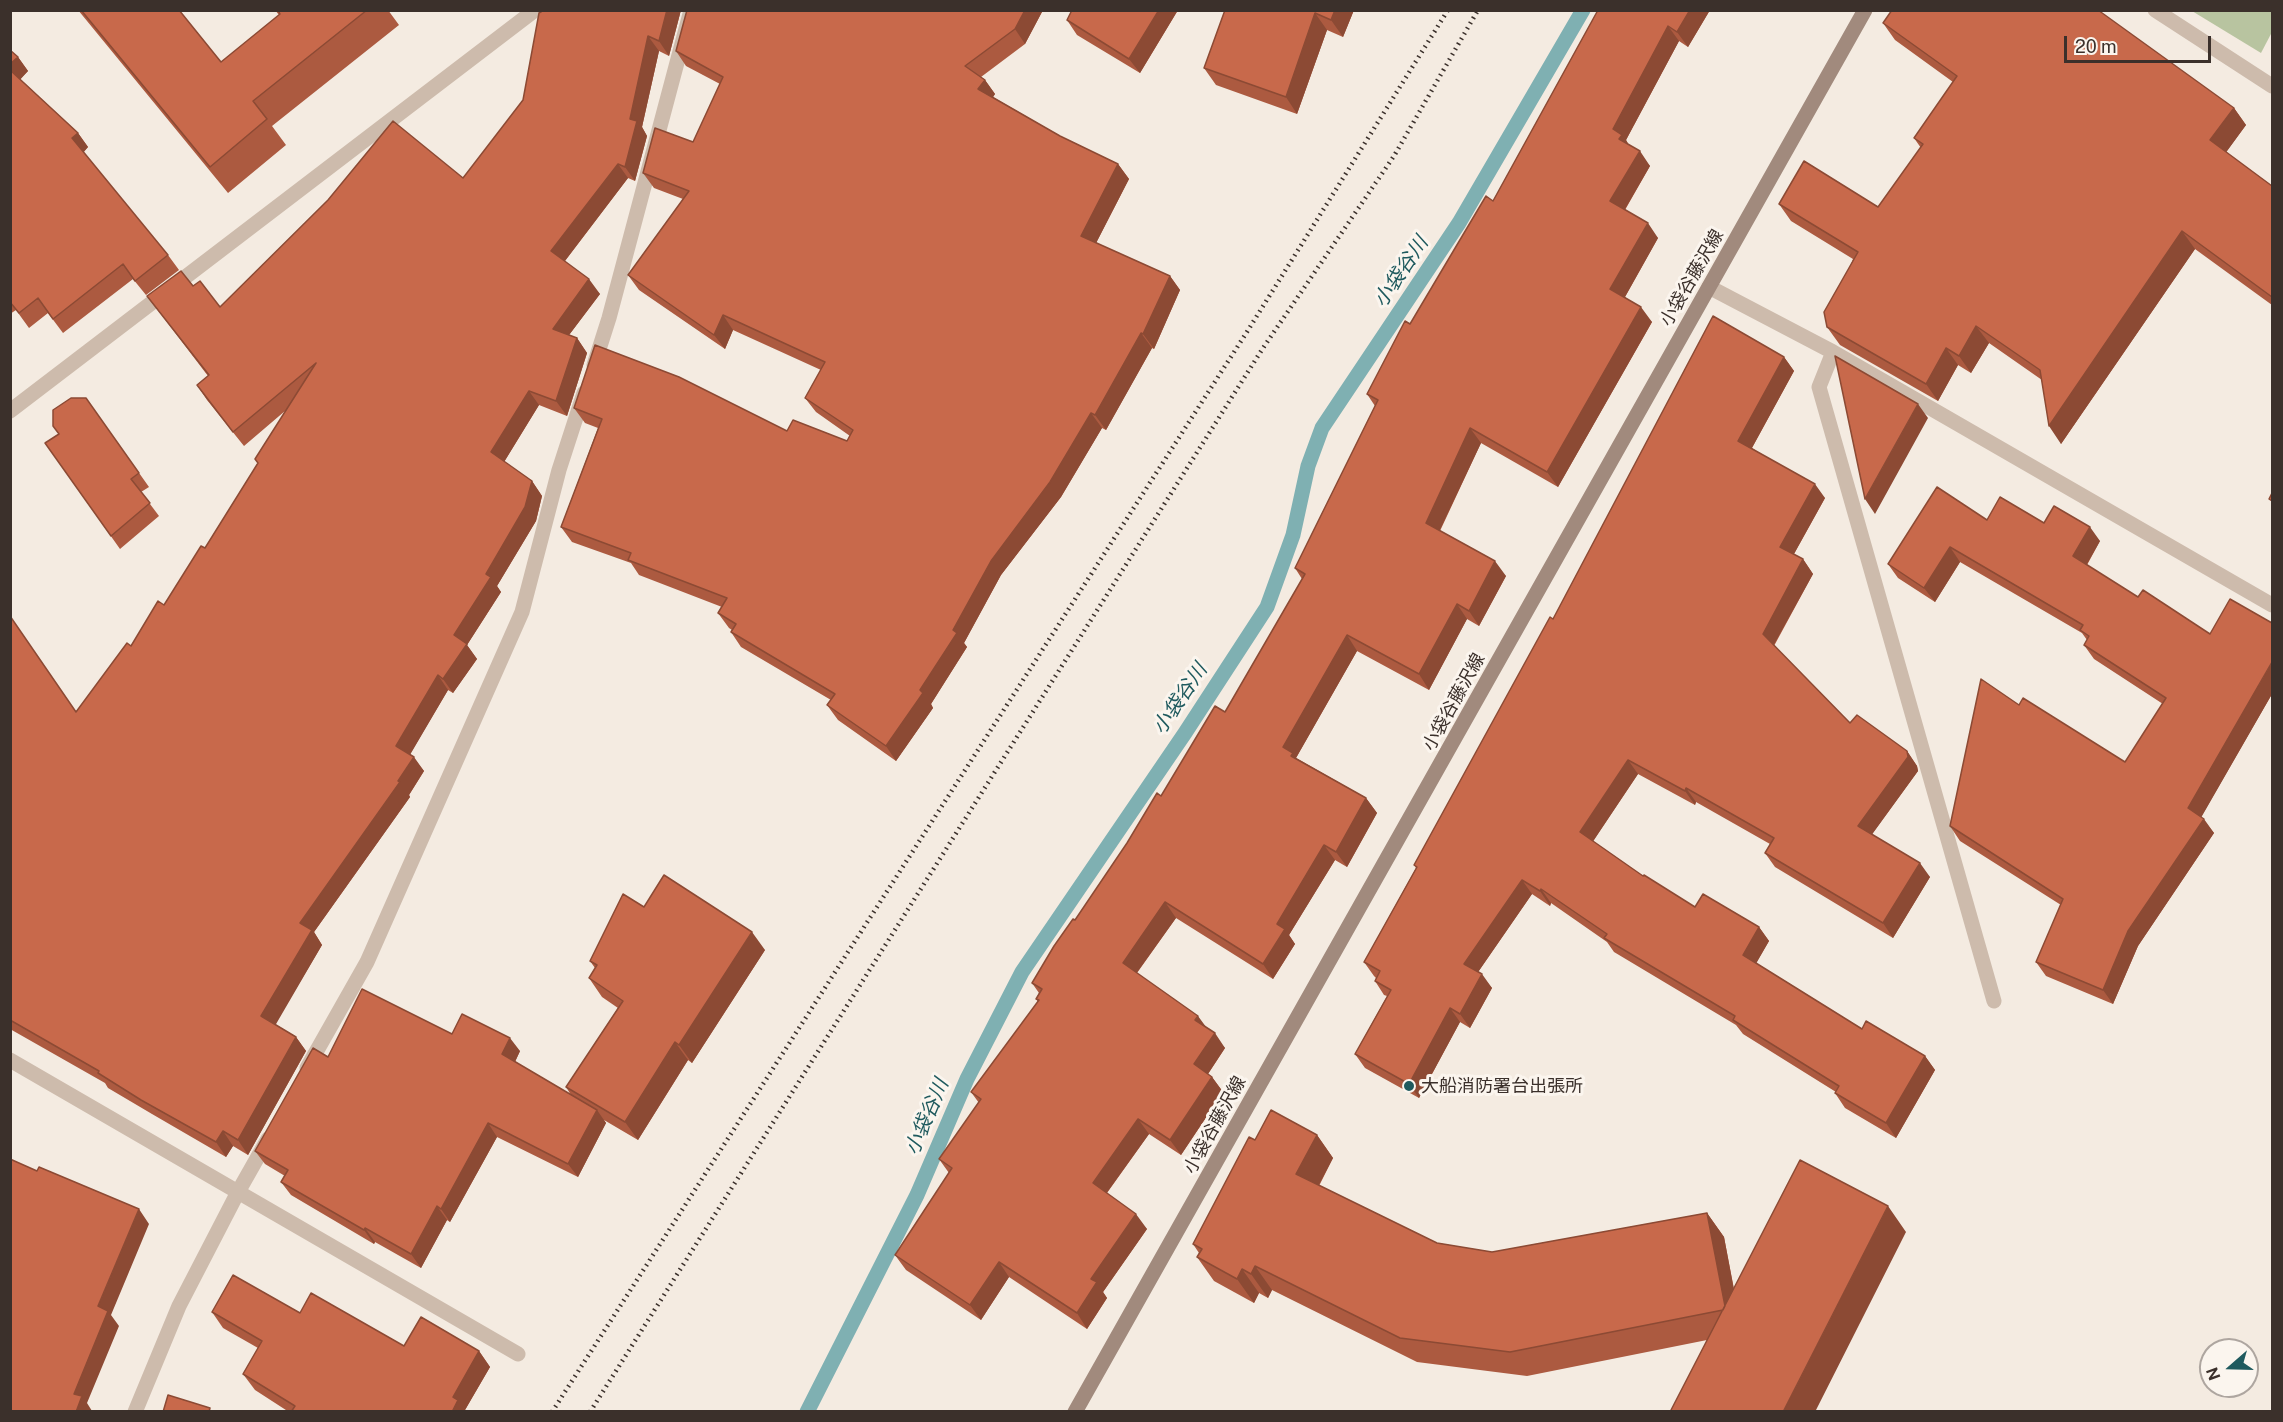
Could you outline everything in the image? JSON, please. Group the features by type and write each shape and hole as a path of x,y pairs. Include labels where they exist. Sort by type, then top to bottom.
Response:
{"main road":[{"name":"小袋谷藤沢線","path":"1075,1412 1865,10"}],"street":[{"path":"10,411 535,10"},
{"path":"302,1077 367,962 522,612 559,470 609,318 692,10"},
{"path":"2155,10 2272,86"},
{"path":"1709,287 1833,352 2272,605"},
{"path":"1833,352 1819,387 1994,1001"},
{"path":"10,1060 518,1354"},
{"path":"135,1412 179,1306 273,1129"}],"green space":[{"path":"2192,11 2272,11 2272,32 2261,53"}],"building":[{"path":"81,10 179,10 221,62 280,14 278,10 367,10 253,101 267,119 210,167"},
{"path":"544,10 667,10 659,41 648,36 630,119 637,121 625,167 618,164 551,251 589,279 553,329 577,338 556,401 529,391 491,452 532,481 525,507 486,574 491,577 454,635 467,644 443,679 438,675 396,746 414,757 398,781 400,782 300,923 312,930 261,1016 296,1037 238,1140 223,1131 216,1142 141,1100 98,1073 99,1071 10,1020 10,616 76,712 127,643 131,646 158,601 164,605 201,546 205,548 258,463 255,459 316,363 233,432 197,385 209,375 147,296 181,271 193,286 200,281 220,307 328,200 393,121 463,178 523,100 539,13"},
{"path":"687,10 1025,10 1015,29 965,66 985,80 978,89 1060,136 1118,164 1081,236 1170,276 1143,334 1141,333 1095,415 1091,413 1050,482 991,561 953,630 957,633 920,690 923,693 886,746 827,705 835,694 731,632 736,624 718,613 727,598 628,560 631,553 561,527 602,419 574,408 595,345 679,377 787,431 793,420 847,441 853,430 805,398 825,362 723,315 714,335 628,275 689,191 643,173 655,128 693,142 723,77 676,51"},
{"path":"1072,10 1159,10 1129,59 1067,20"},
{"path":"1225,10 1335,10 1331,20 1315,13 1286,97 1204,68"},
{"path":"1598,10 1690,10 1677,32 1668,26 1613,129 1622,135 1619,139 1640,151 1610,201 1648,223 1610,289 1641,307 1547,472 1470,428 1426,523 1495,561 1469,611 1457,604 1419,674 1347,635 1283,747 1293,753 1291,756 1366,798 1336,852 1324,845 1277,924 1285,929 1263,964 1165,902 1123,963 1198,1016 1195,1020 1215,1033 1194,1064 1212,1077 1170,1140 1138,1119 1093,1183 1136,1214 1091,1279 1097,1282 1077,1313 999,1262 970,1305 895,1255 952,1168 939,1159 981,1099 971,1092 1039,1000 1036,999 1042,989 1032,983 1054,946 1073,919 1075,920 1127,843 1157,793 1161,796 1215,706 1225,712 1305,574 1295,568 1378,400 1367,394 1405,321 1410,324 1486,196 1493,201"},
{"path":"1892,10 2098,10 2234,108 2210,140 2272,186 2272,297 2182,231 2049,426 2040,370 1976,326 1959,356 1946,348 1926,384 1827,327 1824,312 1858,252 1779,204 1804,161 1878,207 1923,144 1914,138 1957,76 1883,23"},
{"path":"10,50 18,57 10,64"},
{"path":"10,70 78,133 72,138 168,255 135,281 123,264 53,319 38,298 19,313 10,302"},
{"path":"1713,316 1784,357 1738,441 1815,484 1780,547 1803,559 1763,634 1850,723 1857,715 1907,751 1908,757 1858,826 1920,863 1883,923 1765,853 1774,838 1686,788 1685,791 1628,760 1580,832 1643,876 1695,907 1703,894 1759,927 1743,955 1862,1029 1866,1021 1925,1056 1886,1123 1835,1093 1839,1086 1733,1020 1735,1016 1604,938 1607,934 1541,889 1540,891 1522,880 1464,964 1482,974 1460,1014 1450,1008 1409,1084 1355,1054 1391,990 1375,981 1380,971 1364,962 1417,867 1414,865 1550,617 1553,619"},
{"path":"1835,356 1918,404 1865,499"},
{"path":"71,398 86,398 139,473 131,479 150,503 111,536 45,443 59,434 53,426 53,410"},
{"path":"1937,487 1987,520 2000,497 2044,523 2054,506 2090,527 2073,556 2138,597 2143,590 2210,634 2230,599 2272,623 2272,662 2188,808 2204,819 2128,931 2103,990 2036,962 2063,899 1950,826 1981,679 2019,705 2023,698 2125,762 2166,698 2084,645 2089,636 2080,630 2083,625 1950,547 1924,588 1888,564"},
{"path":"664,875 752,932 679,1045 675,1042 625,1122 566,1087 623,1001 589,978 597,965 590,961 623,894 644,907"},
{"path":"362,989 452,1034 462,1014 510,1038 502,1054 597,1110 568,1164 488,1123 441,1209 437,1206 411,1254 281,1182 288,1170 255,1151 313,1048 328,1057"},
{"path":"1271,1110 1317,1135 1296,1174 1437,1243 1492,1252 1707,1213 1725,1306 1723,1310 1510,1352 1400,1338 1255,1266 1251,1274 1242,1269 1237,1279 1197,1257 1202,1249 1193,1244 1249,1137 1255,1140"},
{"path":"10,1159 37,1171 39,1167 139,1209 98,1306 108,1311 74,1394 82,1396 76,1412 10,1412"},
{"path":"1800,1160 1888,1206 1783,1412 1670,1412"},
{"path":"233,1275 300,1313 311,1293 404,1346 421,1317 479,1351 453,1397 458,1400 452,1412 291,1412 295,1406 243,1374 262,1341 212,1312"},
{"path":"168,1395 210,1408 209,1412 163,1412"}],"waterway":[{"name":"小袋谷川","path":"807,1412 917,1195 967,1079 1022,972 1185,733 1267,607 1293,535 1308,466 1322,428 1459,223 1583,10"}],"railway":[{"path":"552,1412 1245,335 1448,10"},
{"path":"590,1412 1263,348 1394,156 1478,10"}],"place":[{"name":"大船消防署台出張所","path":"1409,1086"}]}
